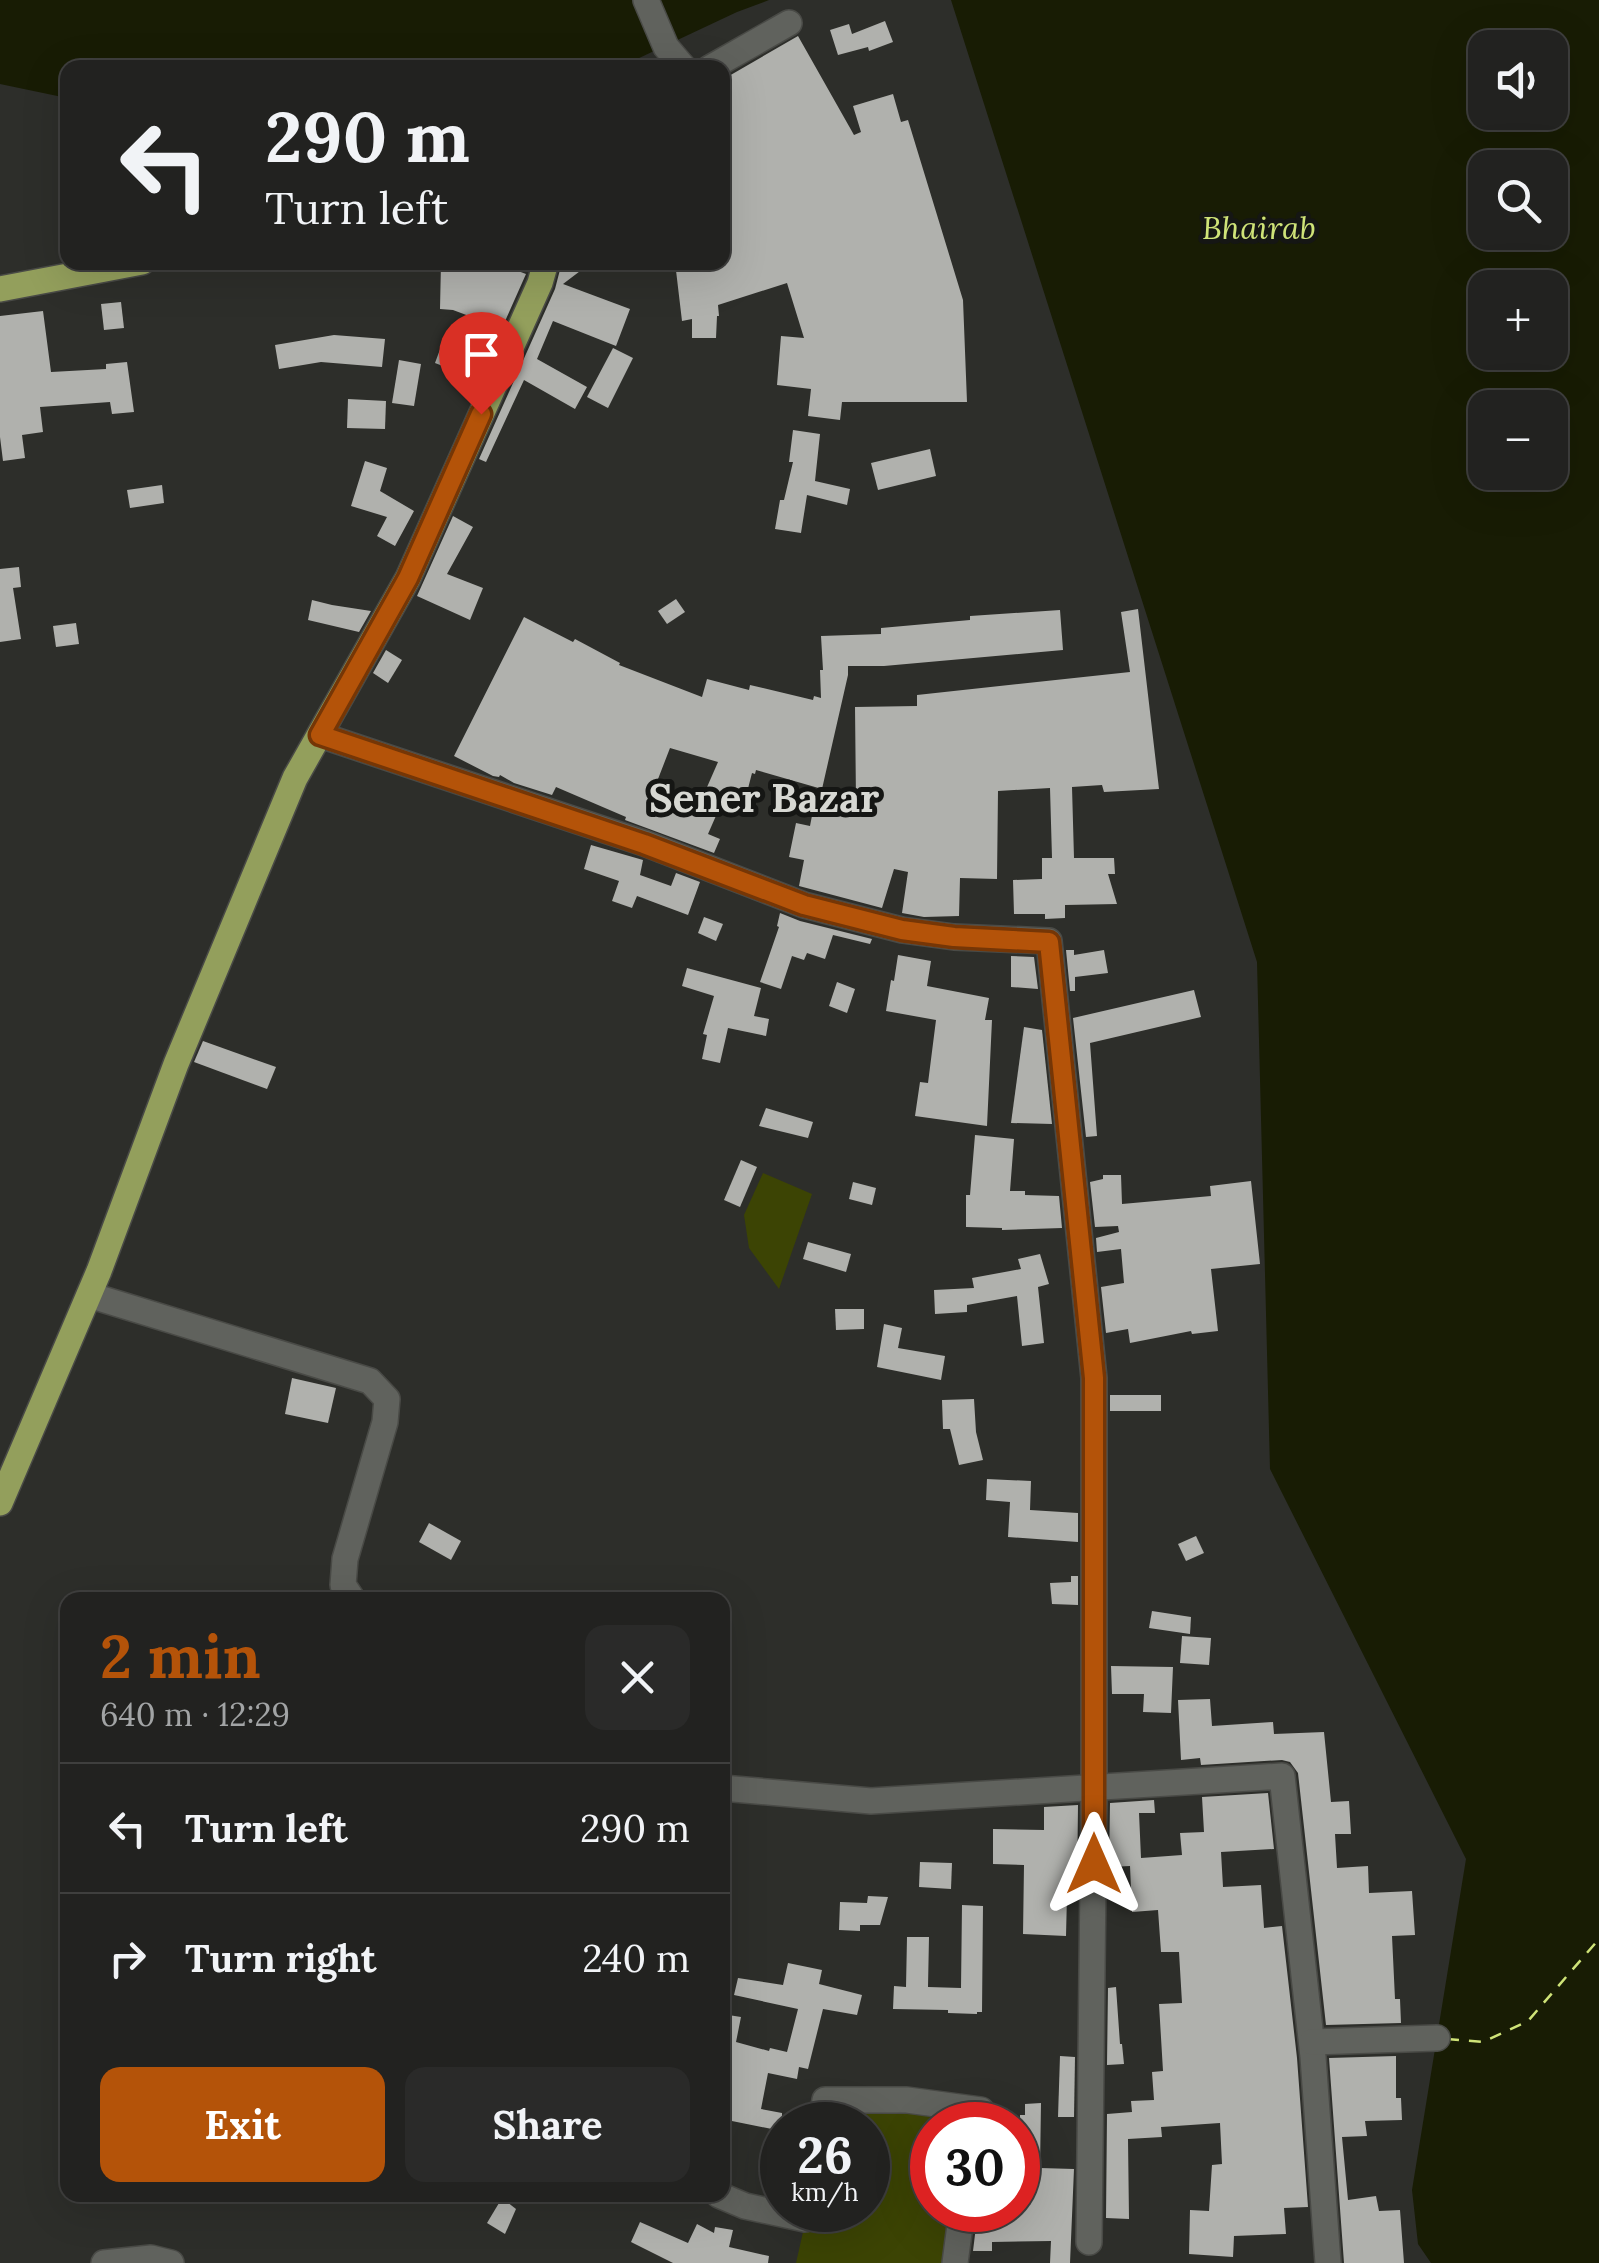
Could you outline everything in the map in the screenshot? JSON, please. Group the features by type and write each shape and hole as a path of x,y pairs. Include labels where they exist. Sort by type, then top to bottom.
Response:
{"main road":[{"path":"0,289 100,270"},
{"path":"0,1503 89,1295 176,1064 295,778 408,578 544,270"}],"street":[{"path":"646,0 666,47 677,60"},
{"path":"724,60 789,22"},
{"path":"320,735 644,844 804,905 902,930 1049,942 1094,1378 1090,2242"},
{"path":"89,1295 370,1381 388,1400 345,1559 343,1585 348,1592"},
{"path":"730,1789 871,1801 1282,1776 1312,2042 1328,2263"},
{"path":"1312,2042 1437,2038"},
{"path":"825,2102 922,2102"},
{"path":"730,2200 760,2209"},
{"path":"956,2263 960,2232"},
{"path":"104,2263 151,2258 171,2263"}],"green space":[{"path":"763,1173 812,1194 779,1289 749,1248 744,1215"},
{"path":"890,2106 910,2107 910,2232 956,2232 951,2263 796,2263 803,2232 890,2232"}],"water":[{"path":"0,0 769,0 635,60 60,60 60,97 0,84"},
{"name":"Bhairab","path":"951,0 1599,0 1599,2263 1431,2263 1418,2244 1412,2190 1466,1859 1270,1469 1257,962"}],"building":[{"path":"885,21 893,42 869,51 868,47 838,55 830,30 849,24 852,34"},
{"path":"798,36 854,135 861,132 853,106 893,94 901,122 908,120 963,300 967,402 842,402 840,420 808,416 811,389 777,385 781,336 804,338 787,283 718,305 716,338 692,338 692,319 682,321 676,270 730,270 730,75"},
{"path":"441,270 518,270 526,274 479,380 435,363 442,344 474,355 485,322 440,309"},
{"path":"560,270 581,270 563,284 630,309 616,346 553,321 537,359 587,387 575,409 524,380 486,462 479,459"},
{"path":"121,302 124,328 104,330 101,304"},
{"path":"43,311 51,372 106,369 106,364 127,362 134,412 112,414 110,402 40,407 43,432 22,435 25,458 3,461 0,316"},
{"path":"334,335 385,339 382,367 321,362 279,369 275,345"},
{"path":"613,348 633,358 608,408 587,397"},
{"path":"399,360 421,364 414,406 392,403"},
{"path":"348,399 386,401 385,429 347,428"},
{"path":"793,430 820,434 815,481 850,489 847,505 807,495 801,533 775,529 793,462 789,462"},
{"path":"930,449 936,476 878,490 871,463"},
{"path":"365,461 387,468 380,491 414,511 395,546 377,536 387,517 351,506"},
{"path":"162,485 164,503 130,508 127,490"},
{"path":"453,516 473,527 447,574 483,588 470,620 417,596"},
{"path":"19,567 21,587 13,588 21,639 0,642 0,569"},
{"path":"676,599 685,612 667,624 658,611"},
{"path":"312,600 371,611 359,632 308,620"},
{"path":"1138,609 1159,789 1104,792 1102,785 1072,787 1074,858 1114,858 1115,874 1108,874 1117,904 1065,905 1065,918 1014,914 1013,880 1042,879 1042,858 1052,858 1050,788 998,791 997,879 960,878 959,916 902,913 908,872 894,869 882,908 799,886 804,860 789,857 796,823 810,826 816,795 856,802 855,707 917,706 917,695 1130,672 1121,612"},
{"path":"1060,610 1063,650 848,666 822,789 756,770 743,808 722,802 708,834 720,839 714,853 625,820 626,817 556,787 552,795 500,775 493,776 454,756 524,617 573,642 575,639 619,665 702,697 707,679 813,700 814,696 821,698 821,636 881,634 881,628 970,620 970,616","holes":["670,748 718,762 697,810 653,792"]},
{"path":"76,623 79,644 56,647 53,626"},
{"path":"386,650 402,660 388,683 373,673"},
{"path":"591,845 643,860 640,875 671,886 676,873 700,882 688,915 637,896 632,908 612,901 619,881 584,869"},
{"path":"780,913 872,939 870,944 833,935 825,959 807,953 804,960 792,956 781,989 760,982"},
{"path":"704,917 723,924 716,941 698,933"},
{"path":"1066,950 1074,950 1074,955 1104,950 1108,973 1075,977 1075,991 1070,991"},
{"path":"898,955 931,961 927,986 989,998 985,1020 992,1020 987,1126 915,1116 920,1082 928,1083 936,1020 886,1011"},
{"path":"1011,956 1034,957 1038,989 1011,987"},
{"path":"687,968 761,988 754,1016 769,1019 766,1036 728,1028 720,1063 702,1059 707,1035 703,1034 714,996 682,986"},
{"path":"837,982 855,989 847,1013 829,1006"},
{"path":"1194,990 1201,1017 1090,1043 1097,1136 1086,1137 1073,1018"},
{"path":"1024,1027 1042,1030 1052,1124 1011,1123"},
{"path":"203,1041 276,1067 267,1089 194,1062"},
{"path":"766,1108 813,1122 808,1138 759,1126"},
{"path":"975,1135 1014,1139 1010,1191 1059,1196 1062,1228 966,1227 966,1195 970,1195"},
{"path":"741,1160 757,1167 740,1207 724,1200"},
{"path":"1103,1175 1121,1175 1122,1204 1211,1196 1210,1186 1251,1181 1260,1264 1211,1269 1218,1331 1191,1331 1130,1343 1128,1329 1106,1333 1101,1287 1124,1283 1121,1249 1097,1252 1096,1238 1119,1232 1118,1226 1095,1227 1090,1182 1103,1179"},
{"path":"853,1182 876,1188 872,1205 849,1199"},
{"path":"808,1242 851,1254 846,1272 803,1259"},
{"path":"1040,1254 1049,1284 1038,1287 1044,1343 1022,1346 1017,1296 967,1305 967,1312 935,1314 934,1290 974,1288 972,1278 1021,1269 1018,1259"},
{"path":"835,1309 864,1309 864,1329 836,1330"},
{"path":"884,1324 902,1328 898,1348 945,1356 941,1380 877,1367"},
{"path":"292,1378 336,1388 328,1423 285,1414"},
{"path":"1110,1395 1161,1395 1161,1411 1110,1411"},
{"path":"974,1399 983,1460 959,1465 950,1429 943,1429 942,1400"},
{"path":"987,1479 1031,1481 1030,1510 1078,1513 1078,1542 1008,1537 1010,1502 986,1500"},
{"path":"429,1523 461,1541 451,1560 419,1542"},
{"path":"1196,1536 1204,1553 1186,1561 1178,1544"},
{"path":"1071,1576 1078,1576 1078,1605 1052,1604 1050,1583 1071,1582"},
{"path":"1152,1611 1191,1617 1190,1634 1149,1628"},
{"path":"1182,1636 1211,1638 1209,1665 1180,1663"},
{"path":"1111,1666 1173,1667 1171,1713 1143,1712 1144,1694 1112,1694"},
{"path":"1210,1699 1212,1726 1273,1722 1274,1734 1324,1732 1331,1802 1349,1801 1351,1834 1335,1834 1337,1868 1368,1866 1369,1893 1412,1891 1415,1935 1392,1936 1395,1999 1400,1999 1401,2023 1326,2025 1298,1773 1290,1762 1282,1760 1201,1765 1200,1758 1181,1760 1178,1700"},
{"path":"1268,1793 1274,1849 1221,1852 1223,1887 1261,1885 1264,1928 1282,1926 1308,2207 1284,2208 1286,2234 1234,2236 1233,2257 1189,2254 1190,2210 1209,2211 1212,2165 1222,2164 1220,2123 1161,2127 1162,2137 1128,2139 1129,2219 1106,2218 1107,2114 1132,2112 1131,2101 1154,2100 1152,2072 1163,2071 1159,2004 1182,2003 1179,1952 1161,1952 1158,1910 1132,1912 1130,1866 1109,1867 1110,1803 1154,1800 1155,1813 1139,1813 1141,1858 1182,1855 1180,1833 1204,1832 1202,1797"},
{"path":"1078,1805 1077,1895 1067,1895 1066,1936 1023,1934 1024,1865 993,1864 993,1829 1044,1830 1044,1807"},
{"path":"920,1862 952,1863 951,1889 919,1887"},
{"path":"868,1896 888,1897 880,1925 860,1925 860,1931 839,1930 840,1902 867,1903"},
{"path":"962,1905 983,1906 982,2012 893,2009 894,1986 906,1987 907,1937 929,1937 928,1987 961,1988"},
{"path":"788,1963 822,1970 819,1984 862,1995 857,2015 823,2009 808,2069 799,2067 797,2079 768,2073 760,2102 760,2127 730,2121 730,2015 741,2017 736,2042 787,2052 798,2009 734,1995 738,1978 783,1985"},
{"path":"1116,1987 1124,2064 1107,2065 1108,1988"},
{"path":"1060,2056 1075,2057 1074,2117 1058,2117"},
{"path":"1396,2056 1396,2098 1401,2098 1402,2120 1365,2121 1367,2136 1342,2137 1348,2200 1376,2196 1379,2211 1400,2210 1404,2263 1344,2263 1329,2058"},
{"path":"1040,2168 1074,2169 1070,2263 1050,2263 1051,2241 992,2242 992,2251 973,2251 975,2232 1040,2232"},
{"path":"500,2202 516,2209 505,2234 487,2223"},
{"path":"640,2222 688,2243 697,2224 714,2233 715,2227 733,2230 729,2247 769,2256 768,2263 673,2263 631,2242"}],"ferry route":[{"path":"1447,2039 1483,2042 1528,2021 1599,1939"}],"district":[{"name":"Sener Bazar","path":"764,798"}],"route":[{"path":"481,414 408,578 320,735 644,844 804,905 902,930 1049,942 1094,1378 1094,1864"}]}
